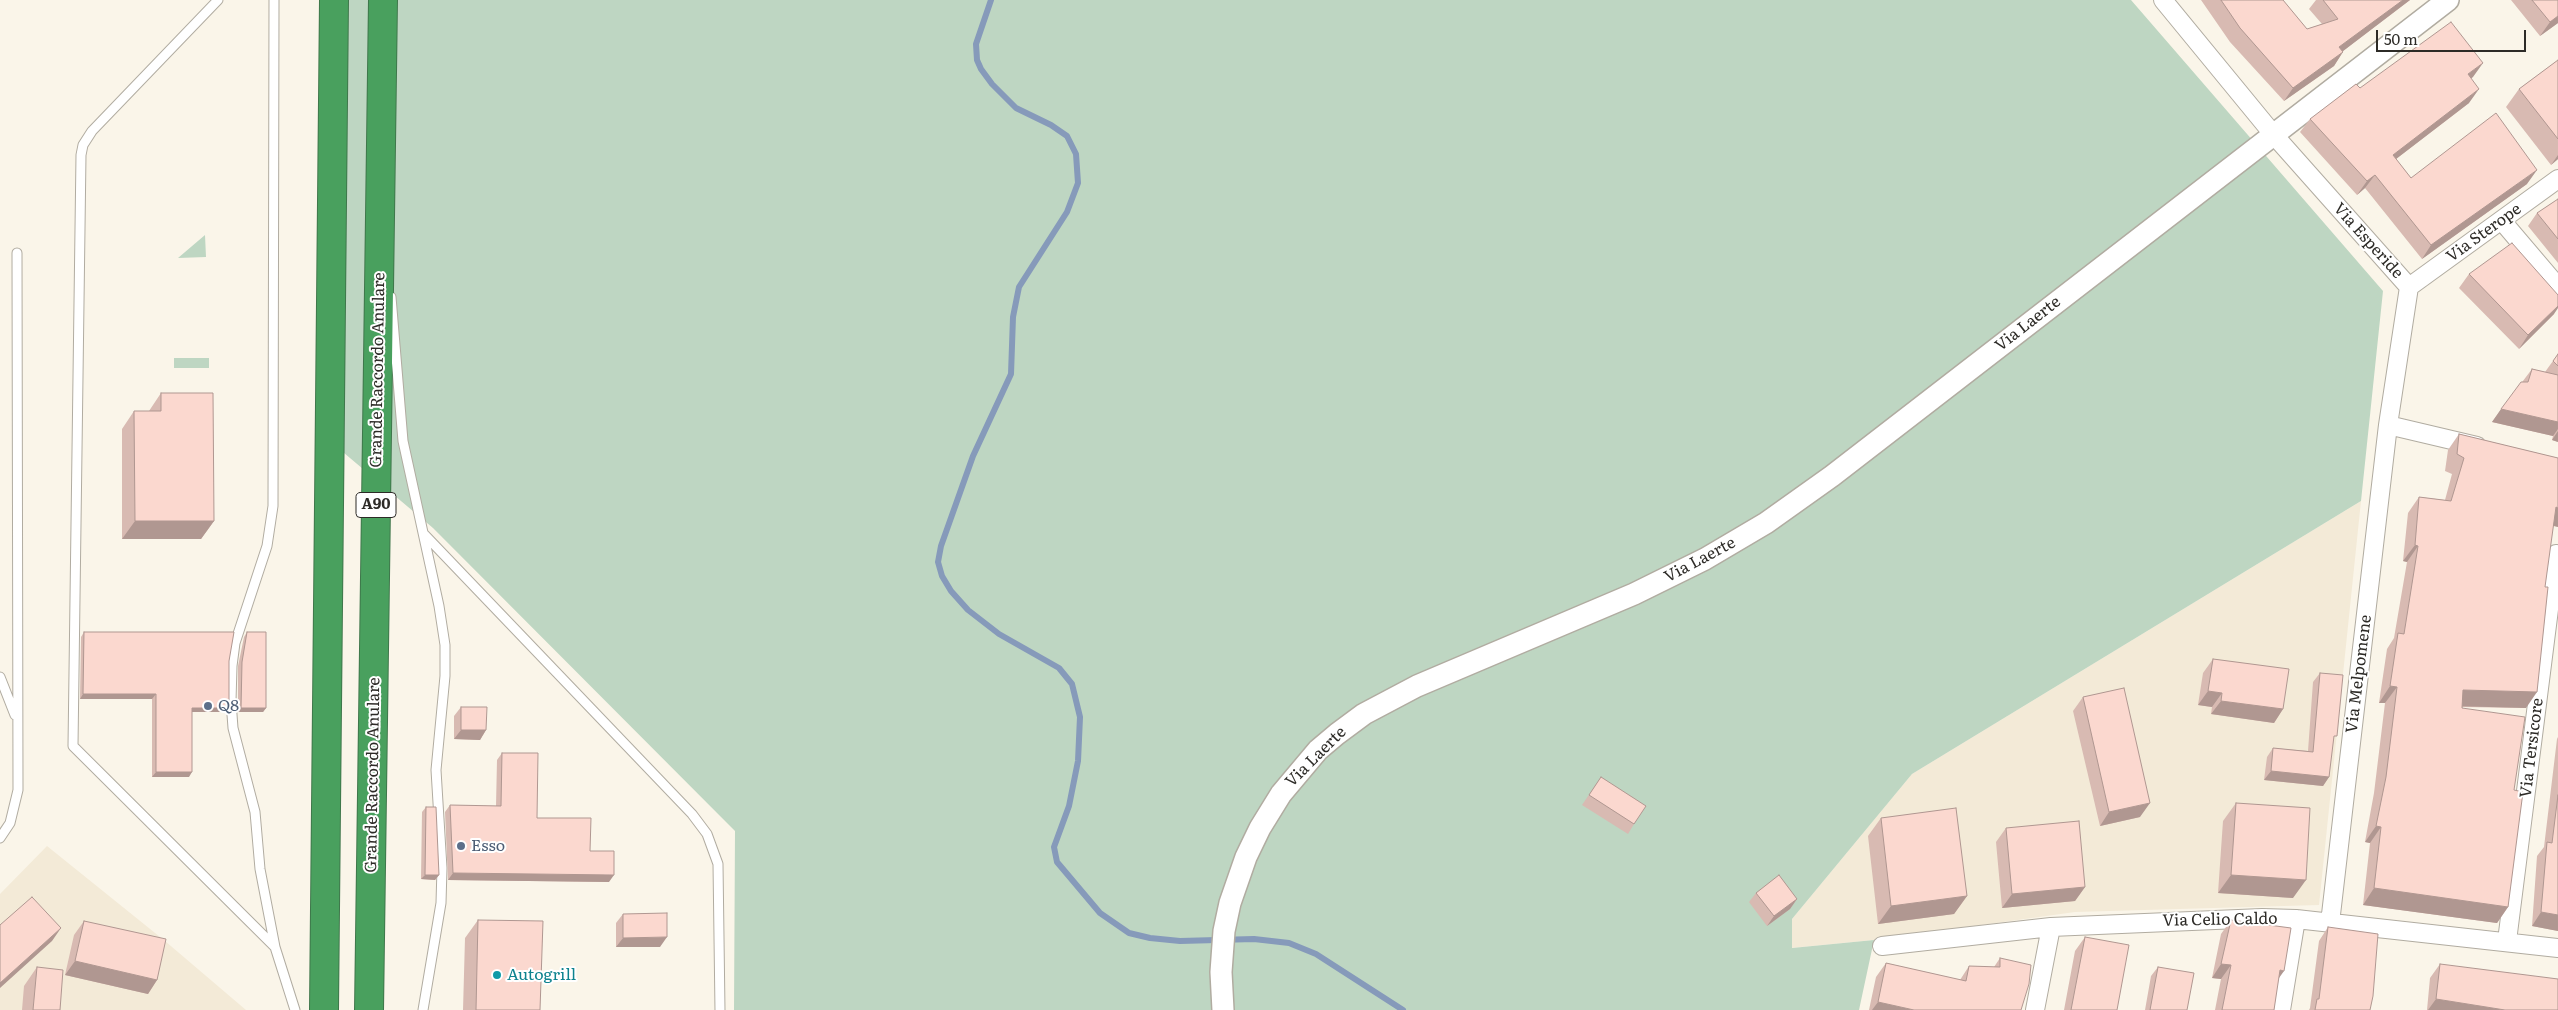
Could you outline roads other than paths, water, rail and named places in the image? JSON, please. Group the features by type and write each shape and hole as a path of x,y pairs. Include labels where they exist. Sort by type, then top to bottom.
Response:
{"highway":[{"path":"324,1010 334,0"},
{"name":"Grande Raccordo Anulare","path":"369,1010 383,0"}],"street":[{"name":"Via Esperide","path":"2163,0 2274,134 2409,287 2388,424"},
{"name":"Via Laerte","path":"1223,1010 1221,972 1224,931 1230,903 1253,842 1276,800 1318,750 1347,726 1374,708 1434,678 1478,662 1670,577 1766,524 1832,476 2448,0"},
{"name":"Via Sterope","path":"2409,287 2558,179"},
{"path":"2502,221 2558,287"},
{"path":"2388,424 2492,450"},
{"name":"Via Melpomene","path":"2330,923 2388,424"},
{"name":"Via Tersicore","path":"2507,941 2556,554"},
{"path":"2281,1010 2296,919"},
{"name":"Via Celio Caldo","path":"1882,946 2051,927 2184,920 2296,919 2558,948"},
{"path":"2035,1010 2051,927"}],"lane":[{"path":"218,0 92,131 83,145 81,155 73,746 275,947"},
{"path":"274,0 273,506 267,546 236,643 231,682 233,728 255,812 260,870 275,947 295,1010"},
{"path":"380,218 396,343 403,442 440,606 445,656 436,770 442,848 441,895 423,1010"},
{"path":"0,838 10,823 18,790 18,253"},
{"path":"423,533 692,814 708,834 718,864 720,1010"},
{"path":"0,677 17,720"}],"waterway":[{"path":"991,0 976,44 977,60 981,69 992,84 1016,108 1051,125 1067,136 1076,154 1078,183 1067,212 1019,287 1013,317 1011,374 973,456 941,546 938,562 942,576 951,591 968,610 999,634 1059,668 1072,684 1080,717 1078,761 1069,806 1054,847 1057,862 1100,913 1129,933 1150,938 1180,941 1254,939 1289,943 1316,954 1403,1010"}],"place":[{"name":"Q8","path":"208,706"},
{"name":"Esso","path":"461,846"},
{"name":"Autogrill","path":"497,975"}]}
